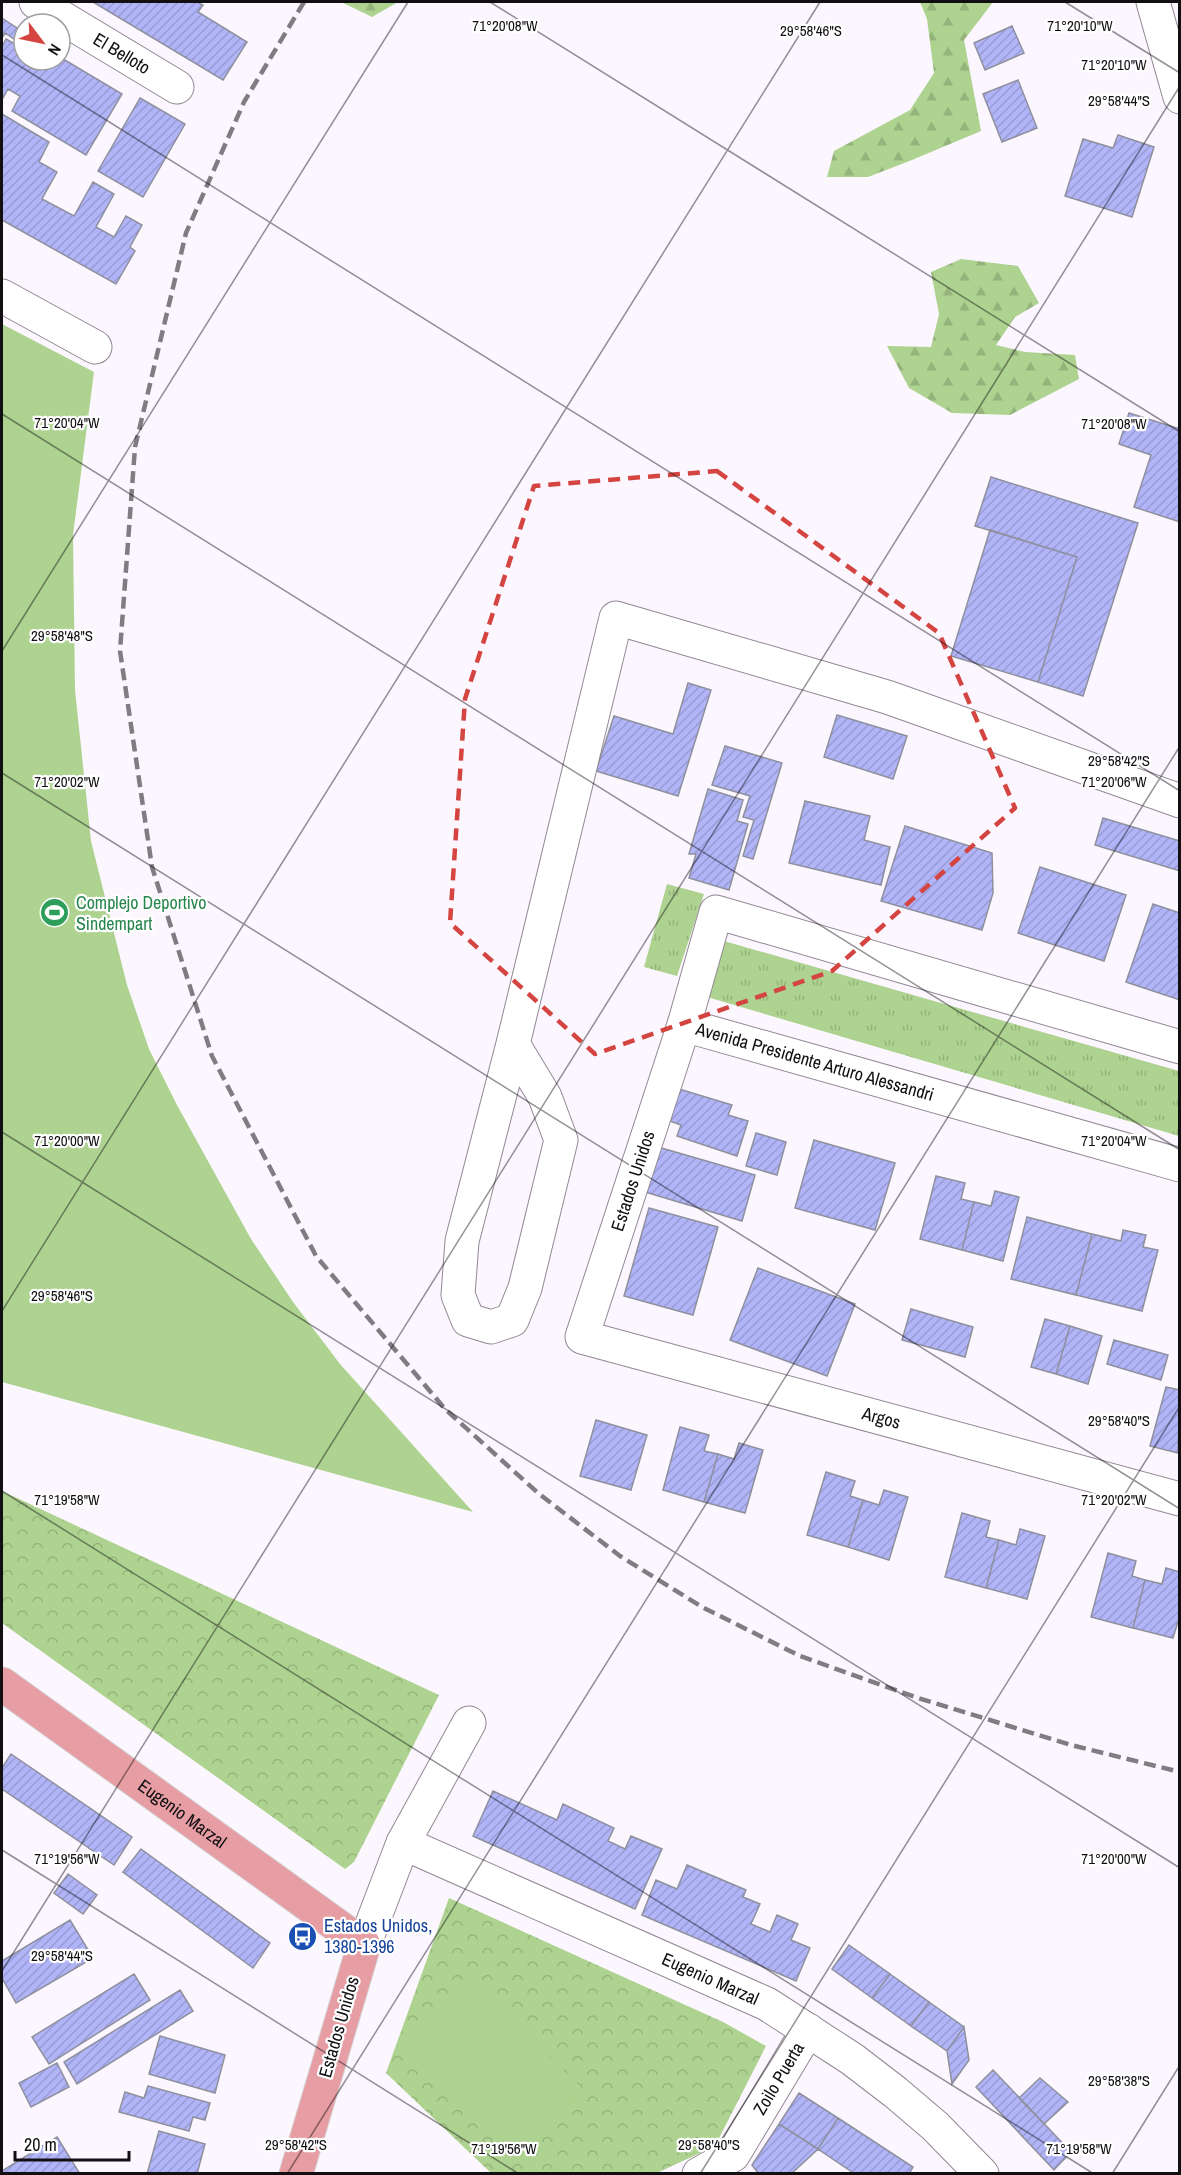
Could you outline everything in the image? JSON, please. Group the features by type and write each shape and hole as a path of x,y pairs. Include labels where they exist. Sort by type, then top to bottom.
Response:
{"main road":[{"name":"Eugenio Marzal","path":"2,1684 363,1945"},
{"name":"Estados Unidos","path":"296,2174 363,1945"}],"street":[{"name":"El Belloto","path":"36,2 177,87"},
{"path":"1153,2 1179,97"},
{"path":"2,296 95,346"},
{"path":"513,1044 545,1097 561,1140 525,1288 512,1320 490,1327 468,1320 458,1295 462,1241 513,1044 616,618 887,697 1179,801"},
{"name":"Avenida Presidente Arturo Alessandri","path":"1179,1047 716,912 684,1025 1179,1165"},
{"name":"Estados Unidos","path":"582,1337 684,1025"},
{"name":"Argos","path":"582,1337 1179,1499"},
{"name":"Estados Unidos","path":"363,1945 402,1844 469,1723"},
{"name":"Eugenio Marzal","path":"402,1844 767,2004 852,2059 895,2092 935,2126 982,2174"},
{"name":"Zoilo Puerta","path":"699,2174 738,2164 808,2030"}],"highlighted area":[{"path":"717,471 939,633 1015,808 832,971 595,1054 450,923 465,699 534,486"}],"green space":[{"path":"341,2 398,2 372,17"},
{"path":"920,2 993,2 964,40 981,131 868,177 827,177 834,151 910,110 934,73 927,19"},
{"path":"961,259 1018,266 1039,303 1015,317 996,345 1025,352 1075,355 1079,379 1010,415 952,413 909,388 887,346 931,347 939,314 931,272"},
{"name":"Complejo Deportivo Sindempart","path":"2,324 94,372 73,535 75,690 91,841 127,985 149,1049 177,1105 251,1239 293,1302 340,1364 473,1512 2,1382"},
{"path":"667,884 704,894 677,976 644,967"},
{"path":"724,941 1179,1071 1179,1136 707,997"},
{"path":"2,1491 439,1695 354,1862 345,1869 2,1623"},
{"path":"449,1898 723,2022 766,2046 715,2146 657,2173 491,2173 386,2073"},
{"path":"470,1979 584,2090 519,2158 403,2048"}],"building":[{"path":"93,2 197,2 203,5 198,12 247,42 223,80"},
{"path":"2,18 12,25 12,38 5,33 2,38"},
{"path":"1012,26 1024,53 985,70 974,43"},
{"path":"6,39 12,42 12,72 72,72 72,64 122,94 86,155 12,111 20,96 8,89 2,100 2,47"},
{"path":"1018,80 1037,128 1002,142 983,94"},
{"path":"140,98 185,124 143,197 98,171"},
{"path":"2,114 49,142 39,162 57,172 42,199 74,216 93,182 114,194 96,227 114,237 126,216 142,225 130,247 135,251 116,284 2,220"},
{"path":"1118,135 1154,147 1132,217 1065,196 1083,139 1113,148"},
{"path":"1129,413 1180,429 1180,522 1134,507 1151,455 1119,444"},
{"path":"991,477 1138,523 1083,696 1038,682 1077,557 975,526"},
{"path":"990,530 1077,557 1038,682 951,656"},
{"path":"688,683 711,690 678,796 596,771 614,716 673,734"},
{"path":"837,715 907,736 893,779 824,757"},
{"path":"725,746 782,763 753,859 743,856 754,820 743,817 750,796 712,785"},
{"path":"708,789 743,800 737,821 748,824 729,890 689,878 696,854 689,854"},
{"path":"805,801 870,816 864,840 890,847 881,885 789,863"},
{"path":"1103,818 1180,841 1180,871 1095,845"},
{"path":"905,826 992,853 993,893 982,930 881,901"},
{"path":"1040,867 1126,895 1104,961 1018,933"},
{"path":"1153,904 1180,913 1180,1000 1126,982"},
{"path":"679,1089 732,1105 728,1115 748,1121 737,1156 677,1136 681,1125 667,1120"},
{"path":"756,1133 786,1142 777,1175 746,1166"},
{"path":"814,1140 895,1163 875,1230 795,1208"},
{"path":"658,1147 755,1175 742,1221 645,1192"},
{"path":"936,1176 965,1183 961,1199 974,1202 962,1250 920,1239"},
{"path":"995,1191 1019,1197 1003,1261 962,1250 974,1202 991,1206"},
{"path":"649,1208 718,1227 693,1315 624,1296"},
{"path":"1027,1217 1092,1234 1076,1295 1011,1279"},
{"path":"1123,1230 1146,1235 1143,1247 1158,1250 1142,1311 1076,1295 1092,1234 1121,1241"},
{"path":"758,1268 855,1304 827,1376 730,1340"},
{"path":"911,1309 973,1327 965,1357 902,1340"},
{"path":"1045,1319 1070,1326 1056,1374 1031,1367"},
{"path":"1070,1326 1102,1336 1088,1384 1056,1374"},
{"path":"1114,1340 1168,1355 1161,1380 1107,1364"},
{"path":"1166,1387 1180,1390 1178,1453 1150,1446"},
{"path":"596,1420 647,1435 631,1490 580,1476"},
{"path":"680,1427 709,1435 704,1451 718,1454 704,1502 663,1490"},
{"path":"739,1443 763,1450 745,1513 704,1502 718,1454 734,1459"},
{"path":"826,1472 855,1481 850,1496 863,1500 848,1547 807,1535"},
{"path":"884,1490 908,1497 889,1560 848,1547 863,1500 879,1505"},
{"path":"962,1513 990,1521 986,1537 999,1540 986,1588 945,1577"},
{"path":"1020,1529 1045,1536 1027,1599 986,1588 999,1540 1016,1545"},
{"path":"1108,1553 1136,1561 1132,1576 1145,1580 1133,1628 1091,1617"},
{"path":"1166,1568 1180,1572 1180,1615 1173,1638 1133,1628 1145,1580 1162,1584"},
{"path":"11,1754 132,1837 114,1865 2,1789 2,1768"},
{"path":"493,1791 557,1820 563,1804 614,1828 608,1841 625,1849 631,1836 662,1849 635,1909 473,1836"},
{"path":"141,1849 270,1943 253,1968 123,1872"},
{"path":"687,1865 746,1890 743,1897 760,1904 751,1924 770,1932 777,1915 798,1924 791,1940 810,1948 796,1981 642,1915 656,1880 677,1889"},
{"path":"68,1874 97,1895 83,1914 54,1893"},
{"path":"70,1920 93,1958 16,2003 2,1978 2,1961"},
{"path":"849,1945 890,1974 872,1998 832,1969"},
{"path":"134,1974 150,2000 49,2064 32,2037"},
{"path":"890,1974 929,2002 911,2026 872,1998"},
{"path":"180,1990 193,2011 77,2084 64,2062"},
{"path":"929,2002 964,2027 947,2051 911,2026"},
{"path":"964,2027 969,2060 952,2084 947,2051"},
{"path":"160,2036 225,2055 215,2093 149,2074"},
{"path":"57,2063 69,2087 31,2107 19,2083"},
{"path":"993,2070 1071,2152 1054,2170 976,2087"},
{"path":"1040,2078 1068,2102 1044,2124 1019,2098"},
{"path":"148,2086 210,2103 205,2120 193,2117 189,2131 119,2112 125,2092 144,2098"},
{"path":"799,2093 838,2118 818,2149 779,2124"},
{"path":"838,2118 913,2167 909,2174 855,2174 818,2149"},
{"path":"779,2124 818,2149 791,2174 759,2174 752,2165"},
{"path":"159,2131 205,2144 197,2174 147,2174"},
{"path":"57,2137 80,2174 2,2174 2,2171"}],"railway":[{"path":"304,2 244,102 186,233 135,447 120,651 152,867 212,1056 316,1256 445,1409 538,1493 620,1556 702,1607 800,1656 915,1697 1071,1745 1180,1772"}],"place":[{"name":"Complejo Deportivo Sindempart","path":"55,913"},
{"name":"Estados Unidos, 1380-1396","path":"303,1936"}]}
